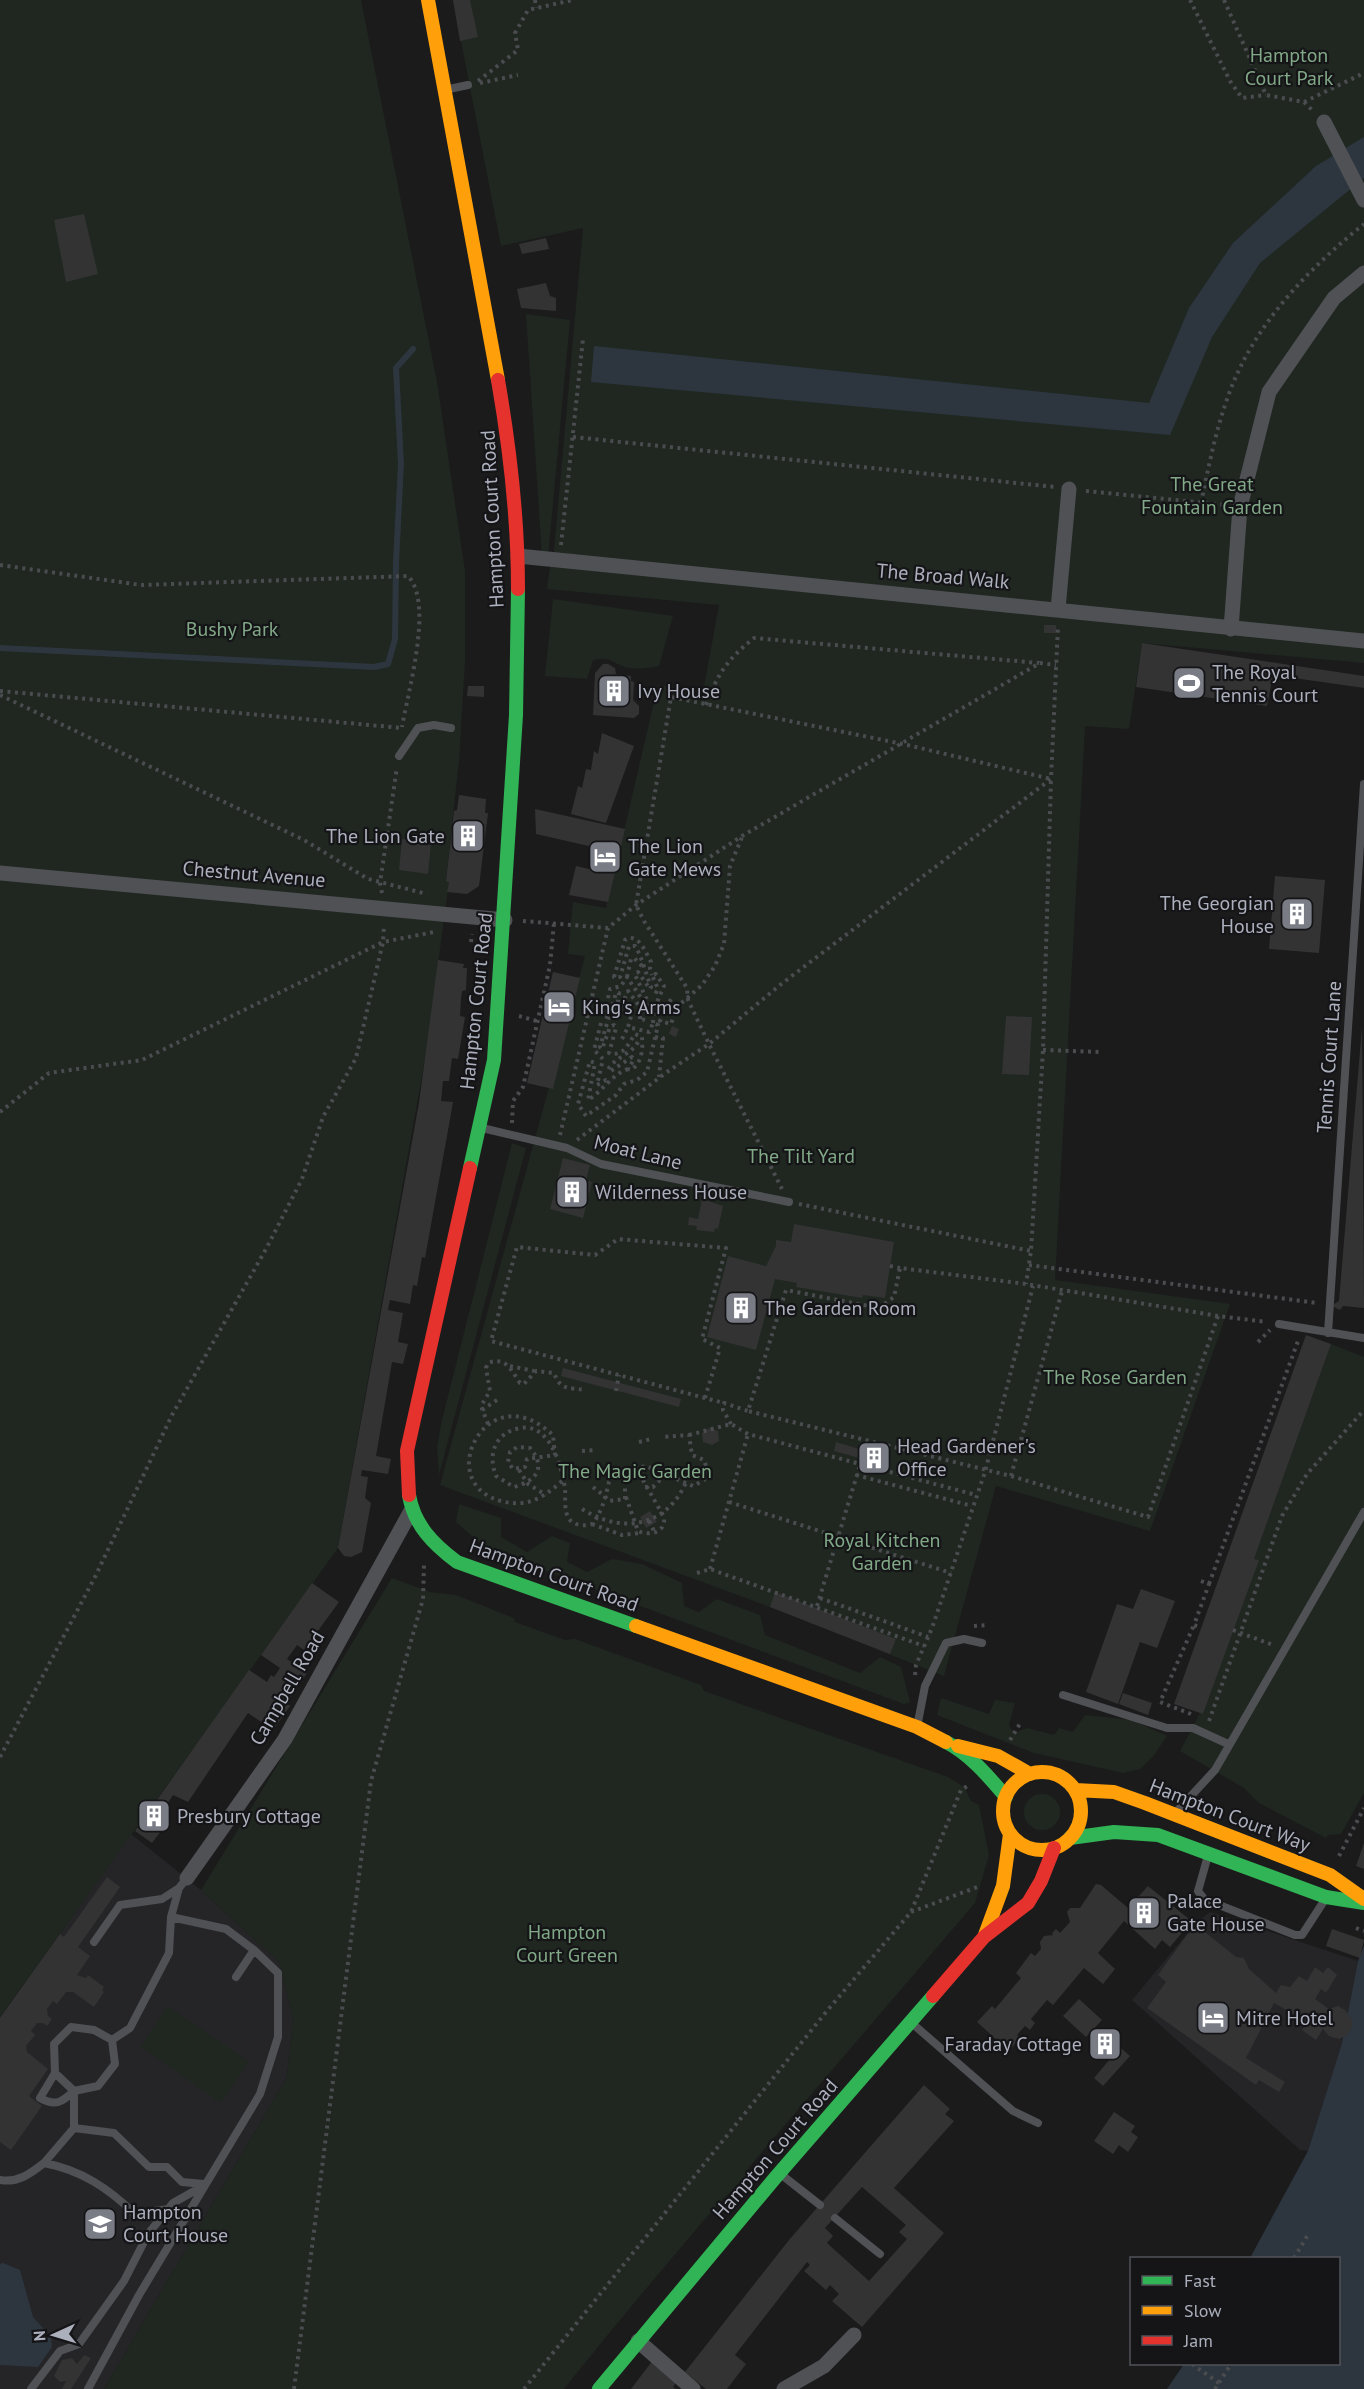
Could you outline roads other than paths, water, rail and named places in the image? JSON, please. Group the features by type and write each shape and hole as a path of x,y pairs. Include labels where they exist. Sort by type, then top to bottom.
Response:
{"main road":[{"name":"Hampton Court Road","path":"428,0 507,430 518,556 515,770 494,1060 407,1451 407,1482 411,1511 425,1536 440,1551 473,1569 707,1650 916,1727 955,1746 998,1756 1030,1774"},
{"name":"Hampton Court Road","path":"955,1746 984,1772 1005,1797"},
{"path":"1044,1772 1058,1776 1075,1790 1081,1810 1080,1821 1070,1838 1054,1848 1040,1850 1026,1847 1010,1834 1003,1816 1005,1797 1017,1780 1030,1774 1044,1772"},
{"name":"Hampton Court Way","path":"1075,1790 1114,1792 1174,1814 1330,1875 1364,1901"},
{"name":"Hampton Court Way","path":"1070,1838 1099,1832 1131,1831 1158,1834 1326,1897 1364,1901"},
{"name":"Hampton Court Road","path":"984,1937 1001,1899 1008,1866 1010,1834"},
{"name":"Hampton Court Road","path":"599,2389 779,2173 984,1937 1028,1903 1041,1881 1054,1848"}],"street":[{"path":"1324,122 1362,196"},
{"path":"1231,629 1240,507 1269,392 1334,298 1364,273"},
{"path":"1058,609 1069,489"},
{"name":"The Broad Walk","path":"518,556 1364,641"},
{"name":"Chestnut Avenue","path":"0,873 385,907 505,920"},
{"name":"Campbell Road","path":"183,1883 285,1739 411,1511"},
{"path":"784,2389 824,2367 854,2335"},
{"path":"638,2341 693,2389"}],"lane":[{"path":"444,90 471,85"},
{"path":"399,756 418,728 434,725 451,728"},
{"name":"Tennis Court Lane","path":"1328,1333 1364,784"},
{"name":"Moat Lane","path":"480,1128 558,1145 601,1164 789,1202"},
{"path":"1279,1324 1364,1338"},
{"path":"1174,1814 1215,1770 1235,1731 1285,1650 1364,1512"},
{"path":"916,1727 925,1686 946,1643 964,1639 982,1642"},
{"path":"1063,1695 1167,1728 1193,1728 1228,1744"},
{"path":"1208,1852 1205,1873 1198,1891 1203,1899 1295,1935 1302,1935 1318,1914 1326,1897"},
{"path":"112,2040 130,2028 169,1953 171,1917 183,1883"},
{"path":"94,1942 120,1905 162,1899 183,1883"},
{"path":"88,2389 139,2295 260,2094 278,2037 278,1973 254,1950 226,1929 171,1917"},
{"path":"236,1977 254,1950"},
{"path":"910,2022 1013,2111 1038,2123"},
{"path":"71,2027 94,2030 112,2040 115,2064 98,2086 74,2091 61,2103 50,2104 40,2098 55,2073 54,2044 71,2027"},
{"path":"0,2180 12,2182 28,2175 44,2163 74,2128 74,2091 55,2073"},
{"path":"74,2128 114,2133 149,2167 167,2167 182,2182 206,2184"},
{"path":"44,2163 88,2176 115,2194 135,2214 168,2209"},
{"path":"779,2173 820,2205"},
{"path":"31,2389 60,2351 79,2344 124,2282 148,2234 173,2203 206,2184"},
{"path":"835,2218 880,2254"}],"waterway":[{"path":"0,648 374,667 388,664 395,639 401,464 396,368 413,349"}],"place":[{"name":"The Royal Tennis Court","path":"1189,683"},
{"name":"Ivy House","path":"614,691"},
{"name":"The Lion Gate","path":"468,836"},
{"name":"The Lion Gate Mews","path":"605,857"},
{"name":"The Georgian House","path":"1297,914"},
{"name":"King's Arms","path":"559,1007"},
{"name":"Wilderness House","path":"572,1192"},
{"name":"The Garden Room","path":"741,1308"},
{"name":"Head Gardener's Office","path":"874,1458"},
{"name":"Presbury Cottage","path":"154,1816"},
{"name":"Palace Gate House","path":"1144,1913"},
{"name":"Mitre Hotel","path":"1213,2018"},
{"name":"Faraday Cottage","path":"1105,2044"},
{"name":"Hampton Court House","path":"100,2224"}],"park label":[{"name":"Hampton Court Park","path":"1289,66"},
{"name":"The Great Fountain Garden","path":"1212,496"},
{"name":"Bushy Park","path":"232,629"},
{"name":"The Tilt Yard","path":"801,1156"},
{"name":"The Rose Garden","path":"1115,1377"},
{"name":"The Magic Garden","path":"635,1471"},
{"name":"Royal Kitchen Garden","path":"882,1552"},
{"name":"Hampton Court Green","path":"567,1944"}]}
